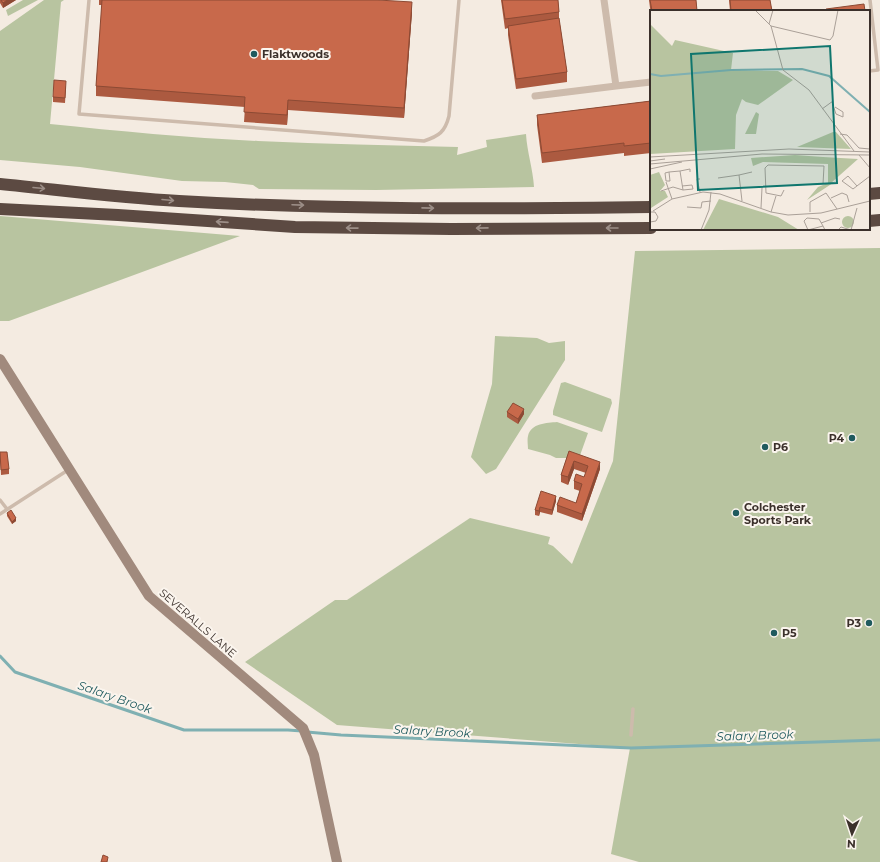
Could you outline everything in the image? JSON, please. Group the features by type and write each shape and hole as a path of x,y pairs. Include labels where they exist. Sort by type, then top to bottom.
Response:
{"highway":[{"path":"0,184 178,201 310,206 464,209 650,207"},
{"path":"870,194 880,193"},
{"path":"870,202 880,201"},
{"path":"0,209 295,227 451,229 650,228"},
{"path":"870,221 880,220"}],"street":[{"path":"604,0 616,86"},
{"path":"535,96 650,82"},
{"name":"SEVERALLS LANE","path":"0,359 149,596 303,728 314,755 337,862"}],"lane":[{"path":"89,0 79,114 424,141 440,134 446,126 449,116 460,0"},
{"path":"870,0 878,70 870,71"},
{"path":"0,514 69,470"},
{"path":"0,500 7,510"},
{"path":"631,735 632,709"}],"green space":[{"path":"23,0 38,0 8,16 6,10"},
{"path":"44,0 64,0 61,2 50,124 232,140 458,147 457,155 487,147 486,140 526,134 534,187 376,190 259,189 253,185 225,182 182,181 80,167 0,160 0,31"},
{"path":"0,216 240,236 9,321 0,321"},
{"name":"Colchester Sports Park","path":"880,248 880,862 639,862 611,854 630,748 337,725 245,662 335,600 347,600 470,518 550,537 548,544 553,546 572,564 613,461 635,251"},
{"path":"495,336 537,338 549,343 565,341 565,360 496,469 486,474 471,457 492,384"},
{"path":"565,382 611,399 612,403 602,432 553,415 561,383"},
{"path":"557,422 588,433 578,461 569,458 556,458 528,449 528,436 532,428 540,424"}],"building":[{"name":"Flaktwoods","path":"102,0 378,0 412,2 404,108 288,100 287,115 244,112 245,97 96,86"},
{"path":"502,0 558,0 559,12 505,19"},
{"path":"650,0 696,0 697,10 652,10"},
{"path":"730,0 770,0 772,10 731,10"},
{"path":"864,4 865,10 826,10"},
{"path":"559,18 567,72 516,79 508,26"},
{"path":"54,80 66,81 65,98 53,97"},
{"path":"650,101 650,143 624,146 624,143 542,153 537,115"},
{"path":"513,403 524,409 518,419 507,412"},
{"path":"569,451 600,462 582,514 557,505 560,497 576,503 582,484 574,481 576,474 584,477 588,466 574,461 568,477 561,475"},
{"path":"0,452 7,452 9,469 1,470"},
{"path":"541,491 556,496 552,510 540,507 539,511 535,510"},
{"path":"11,510 16,518 12,522 7,513"},
{"path":"103,855 108,857 107,862 101,862"}],"waterway":[{"name":"Salary Brook","path":"0,656 15,672 184,730 302,731"},
{"name":"Salary Brook","path":"307,732 341,735 631,748 880,740"}],"place":[{"name":"Flaktwoods","path":"254,54"},
{"name":"P4","path":"852,438"},
{"name":"P6","path":"765,447"},
{"name":"Colchester Sports Park","path":"736,513"},
{"name":"P3","path":"869,623"},
{"name":"P5","path":"774,633"}]}
